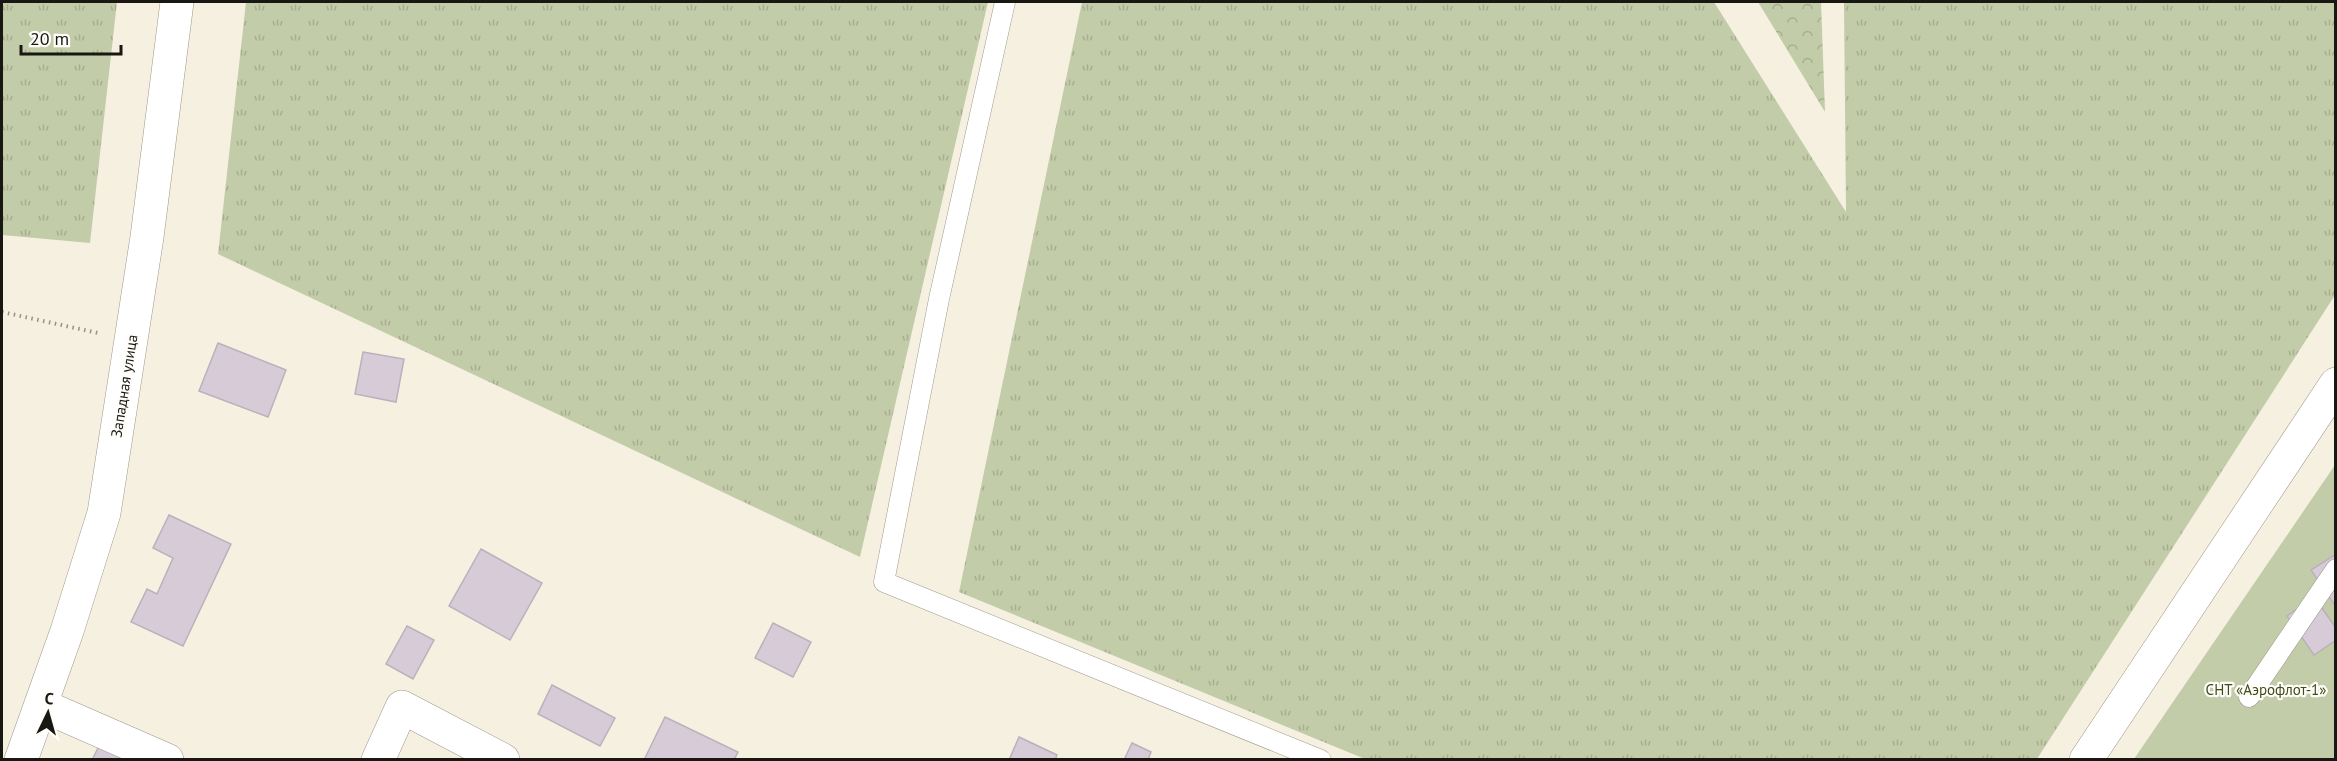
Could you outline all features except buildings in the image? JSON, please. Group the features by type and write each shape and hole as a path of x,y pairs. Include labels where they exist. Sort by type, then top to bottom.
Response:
{"street":[{"name":"Западная улица","path":"21,759 67,631 104,513 147,237 177,2"},
{"path":"2086,759 2336,384"},
{"path":"41,705 167,759"},
{"path":"378,759 402,707 503,759"}],"lane":[{"path":"1005,2 939,299 884,582 1321,759"},
{"path":"2249,697 2336,569"}],"path":[{"path":"2,312 131,340"}],"green space":[{"path":"2,2 117,2 90,243 2,235"},
{"path":"246,2 988,2 860,557 218,254"},
{"path":"1082,2 1714,2 1846,212 1844,2 2335,2 2335,295 2037,759 1365,759 959,592"},
{"path":"1758,2 1821,2 1825,112"},
{"name":"СНТ «Аэрофлот-1»","path":"2335,465 2335,759 2134,759"}]}
